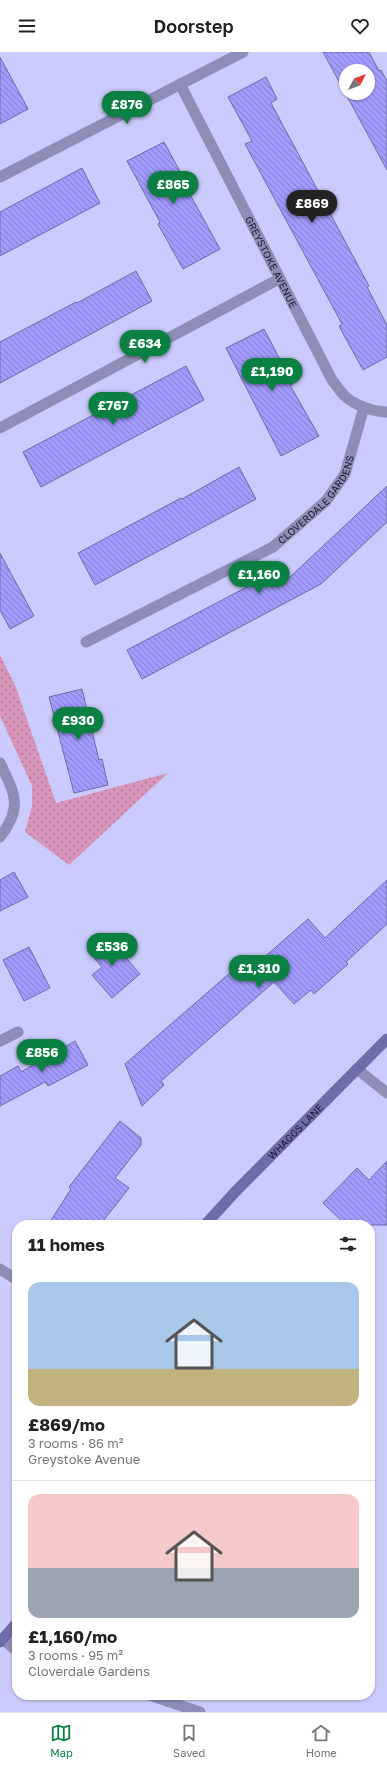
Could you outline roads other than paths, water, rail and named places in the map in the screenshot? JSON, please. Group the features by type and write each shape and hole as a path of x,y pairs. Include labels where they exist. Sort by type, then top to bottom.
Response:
{"main road":[{"name":"WHAGGS LANE","path":"210,1220 236,1191 387,1040"},
{"path":"1,1641 12,1629"}],"street":[{"path":"0,177 243,52"},
{"name":"GREYSTOKE AVENUE","path":"180,84 332,380 347,398 364,407 380,412 387,412"},
{"path":"0,428 279,279"},
{"name":"CLOVERDALE GARDENS","path":"86,642 273,547 326,501 345,474 364,407"},
{"path":"0,763 14,792 14,810 8,826 0,837"},
{"path":"0,1041 18,1032"},
{"path":"357,1069 387,1093"},
{"path":"0,1269 12,1277"},
{"path":"1,1641 12,1648"},
{"path":"164,1700 200,1712"}]}
